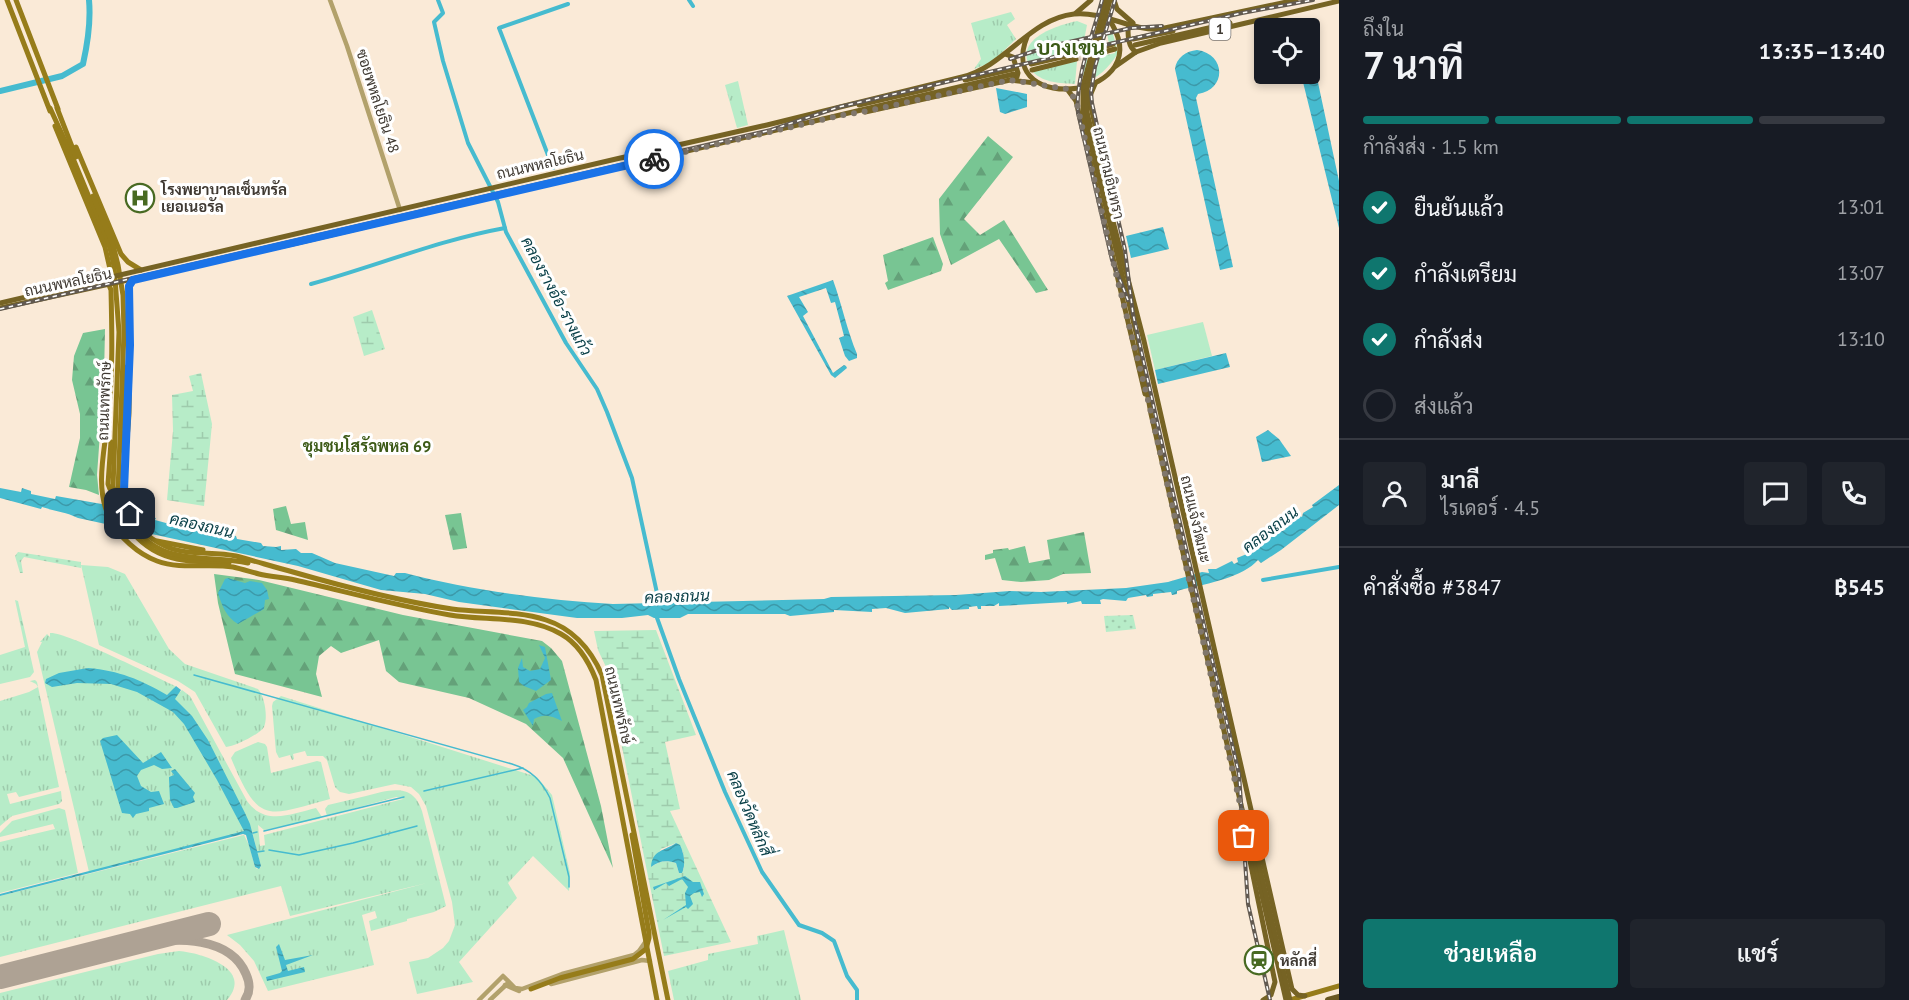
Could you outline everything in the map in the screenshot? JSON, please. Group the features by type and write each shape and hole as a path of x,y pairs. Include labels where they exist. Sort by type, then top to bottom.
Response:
{"highway":[{"path":"1328,1000 1339,997"}],"main road":[{"name":"ถนนเทพรักษ์","path":"8,0 40,83 54,108 74,155 110,248 114,266 121,332 113,486 117,508 123,519 137,538 159,554 175,559 262,568 401,606 452,615 532,623 562,635 577,647 589,662 596,680 657,1000"},
{"name":"ถนนเทพรักษ์","path":"16,0 47,80 54,108 68,127 124,259 141,270"},
{"path":"1075,14 1090,0"},
{"path":"1108,0 1105,14 1109,19 1118,34 1121,45 1116,66 1096,82 1079,88 1054,88 1037,83 1028,76 1023,63 1024,46 1028,35 1048,22 1075,14 1092,14 1109,19"},
{"path":"1108,0 1126,18 1141,28"},
{"name":"ถนนรามอินทรา","path":"1102,178 1087,112 1086,95 1108,0"},
{"name":"ถนนรามอินทรา","path":"1108,0 1085,77 1082,103 1138,340"},
{"name":"1","path":"1109,19 1141,28 1160,30 1297,0"},
{"name":"1","path":"1297,0 1134,42 1281,11 1306,8"},
{"path":"1306,8 1339,1"},
{"name":"1","path":"1116,66 1136,52 1171,41 1306,8"},
{"path":"1131,25 1128,33 1131,46 1136,52"},
{"name":"ถนนพหลโยธิน","path":"0,303 975,74 993,64 1028,35"},
{"path":"1096,51 1114,47"},
{"path":"1005,54 1013,57 1018,73 1017,77 1010,80"},
{"path":"1032,67 1076,56"},
{"name":"ถนนพหลโยธิน","path":"0,308 133,280 843,115 1013,72 876,102 841,107"},
{"name":"ถนนพหลโยธิน","path":"843,115 1010,80 1037,83"},
{"path":"1089,98 1096,82"},
{"name":"ถนนแจ้งวัฒนะ","path":"1067,89 1076,100 1149,404 1243,817 1290,1000"},
{"path":"1076,100 1082,92 1087,93 1089,98"},
{"name":"ถนนแจ้งวัฒนะ","path":"1089,98 1115,226"},
{"name":"ถนนเทพรักษ์","path":"54,108 51,115 109,260 110,272 107,278"},
{"path":"553,173 556,181"},
{"name":"ถนนแจ้งวัฒนะ","path":"1102,178 1144,340 1290,981"},
{"path":"398,210 398,218"},
{"path":"100,235 109,238 112,231"},
{"name":"ถนนเทพรักษ์","path":"133,280 129,286 130,345 125,500 130,514 147,535 166,546 184,551 240,557 293,576"},
{"name":"ถนนเทพรักษ์","path":"109,285 112,318 108,416 102,479 105,507 117,530 135,548 154,560 166,564 223,566 293,576 453,609 533,616 565,628 580,640 595,658 602,675 668,1000"},
{"path":"112,318 115,312 122,309 127,312 130,319"},
{"path":"121,332 127,354 127,404 120,485 116,490 109,488 109,472 115,354 121,332"},
{"name":"ถนนแจ้งวัฒนะ","path":"1138,340 1149,404"},
{"path":"120,485 126,375 130,345"},
{"path":"108,416 107,461 109,472"},
{"path":"166,564 153,554 153,546 157,541 219,553"},
{"name":"ถนนแจ้งวัฒนะ","path":"1243,817 1246,846 1275,982"},
{"name":"ถนนแจ้งวัฒนะ","path":"1252,819 1256,861 1286,1000"},
{"path":"531,989 560,978 633,959 646,949 649,933 632,842 632,825"},
{"path":"1275,982 1283,987 1290,981 1295,993 1305,996"},
{"path":"1263,1000 1273,991 1275,982"},
{"path":"1290,1000 1339,986"}],"street":[{"name":"ซอยพหลโยธิน 48","path":"330,0 348,46 398,210"},
{"path":"507,984 522,989 562,974 634,955 646,941"},
{"path":"634,955 639,957 638,962"},
{"path":"478,1000 503,976 507,984 516,991 650,961"},
{"path":"490,1000 507,984"}],"green space":[{"path":"1011,12 1015,19 1007,25 1016,39 992,62 974,69 981,59 971,23"},
{"path":"1077,21 1087,25 1082,51 1028,63 1026,54 1034,39 1051,29"},
{"path":"1107,33 1113,34 1118,53 1103,72 1082,84 1085,60 1115,53 1114,44 1109,44"},
{"path":"1077,61 1075,84 1047,80 1033,72"},
{"path":"738,81 748,125 737,128 725,85"},
{"path":"988,136 1013,157 964,219 980,235 1004,220 1048,290 1036,293 999,239 951,265 940,234 939,199"},
{"path":"933,237 943,264 941,271 888,290 885,283 888,281 883,255"},
{"path":"372,310 385,349 364,356 353,317"},
{"path":"1203,322 1212,356 1155,370 1147,335"},
{"path":"105,329 97,475 99,495 69,487 80,438 80,414 72,380 74,356 83,333"},
{"path":"201,373 212,424 204,506 167,500 173,431 172,395 193,391 189,376"},
{"path":"286,506 291,524 305,522 308,540 276,530 273,509"},
{"path":"461,513 467,548 453,550 445,515"},
{"path":"1084,532 1091,573 1063,574 1049,580 1021,582 1002,580 995,558 985,560 985,555 993,553 993,550 1008,548 1009,550 1025,546 1029,563 1050,559 1047,540"},
{"path":"18,552 81,562 81,568 24,557 21,561 23,573 20,573 15,556"},
{"path":"81,565 108,567 125,574 169,649 185,664 258,689 266,713 262,730 246,740 226,747 195,692 178,681 99,645"},
{"path":"214,574 259,580 403,615 542,641 562,661 601,806 613,868 563,758 526,724 469,698 399,682 386,671 379,640 341,653 331,646 319,656 316,674 322,697 235,674 218,603"},
{"path":"15,600 18,601 34,672 30,677 0,684 0,655 25,647"},
{"path":"1133,615 1136,629 1106,632 1104,616"},
{"path":"656,630 696,735 665,742 680,809 670,811 731,942 664,956 606,667 598,650 594,631","holes":["676,843 683,852 684,869 679,873 676,863 672,862 657,863 651,867 661,849"]},
{"path":"50,633 109,654 175,686 174,689 180,692 182,690 190,696 247,801 254,809 270,816 279,816 316,808 322,817 264,830 258,825 260,846 265,845 264,835 403,799 396,797 327,816 325,809 328,805 391,790 399,790 413,796 422,811 446,906 434,912 407,919 407,921 371,931 369,921 377,918 375,911 362,915 374,965 268,991 254,961 240,945 227,935 427,883 290,916 281,886 0,957 0,896 244,835 255,867 257,869 261,867 252,831 89,872 37,652 42,642 40,642 47,634 50,637"},
{"path":"30,681 37,682 59,787 19,797 16,792 7,794 10,804 61,791 62,801 59,804 12,816 0,826 0,701 38,687"},
{"path":"281,696 537,777 552,795 570,873 569,891 533,856 508,883 517,898 459,962 473,982 417,994 409,962 428,958 443,948 449,941 455,925 452,902 426,806 419,794 411,787 395,784 349,794 340,792 335,787 327,760 323,756 307,756 305,751 293,754 294,759 292,760 290,755 279,758 276,752 272,706 273,702"},
{"path":"258,742 267,747 271,773 317,761 321,762 330,799 278,811 267,810 258,805 249,795 231,758 235,752"},
{"path":"59,808 65,810 78,873 0,893 0,842 55,829 53,824 0,837 0,833 12,821"},
{"path":"784,930 801,1000 674,1000 668,971 708,960 708,954 758,944 757,936"},
{"path":"179,951 211,959 230,971 234,980 234,989 227,1000 0,1000 0,993 158,954"}],"water":[{"path":"1197,50 1213,58 1218,64 1219,72 1214,86 1198,94 1196,98 1233,267 1220,270 1175,69 1182,56"},
{"path":"1303,84 1318,84 1339,181 1339,228"},
{"path":"996,88 1027,94 1027,107 1005,114 1000,112"},
{"path":"1163,227 1169,249 1131,258 1126,236"},
{"path":"833,280 857,358 849,361 845,356 839,338 844,336 835,302 831,303 826,288 799,297 808,312 803,316 833,373 844,365 847,368 835,378 831,375 787,296"},
{"path":"1226,353 1230,367 1158,384 1155,370"},
{"path":"1268,430 1279,439 1291,456 1262,462 1256,437"},
{"path":"1339,485 1339,505 1281,550 1261,563 1258,560 1234,575 1177,591 1177,594 1172,595 1171,592 1153,594 1147,597 1146,595 1128,598 1126,601 1103,599 1100,600 1101,604 1082,604 1081,601 1067,604 1067,602 999,606 999,603 994,606 981,606 981,609 977,606 952,610 949,607 949,609 905,613 886,608 872,609 872,612 834,610 834,612 790,616 785,614 688,614 680,618 654,618 648,615 622,618 577,618 459,602 425,594 381,590 298,566 78,518 0,498 0,488 21,492 22,488 31,491 31,494 55,499 56,496 136,510 135,515 147,519 156,518 155,520 166,523 172,521 172,523 184,525 187,528 197,527 200,531 236,536 237,539 261,543 263,546 281,546 281,550 296,549 301,553 312,553 335,563 394,576 396,573 405,573 508,593 613,604 956,595 1010,591 1041,592 1126,588 1168,582 1202,572 1209,573 1208,569 1216,569 1232,561 1234,564 1238,562 1237,558 1259,549 1258,547 1278,532 1285,530 1287,525 1300,516 1302,517 1303,513 1313,507 1312,505"},
{"path":"225,579 245,583 250,581 262,583 269,599 265,600 264,609 238,624 230,618 218,593"},
{"path":"539,645 545,647 551,680 536,691 519,682 518,668 522,658 523,667 530,671 540,669 545,658"},
{"path":"88,668 129,677 167,695 176,686 181,690 175,699 192,716 208,740 250,824 261,866 259,869 255,867 246,835 243,834 0,896 0,894 244,831 184,724 173,712 137,692 111,684 77,683 52,687 45,683 46,679 59,673"},
{"path":"552,693 562,721 542,716 534,719 533,726 523,710 529,703"},
{"path":"117,735 143,763 161,752 172,768 162,769 154,765 141,770 137,776 141,786 151,792 159,791 164,804 149,808 149,811 136,814 133,818 130,814 122,813 100,741 103,738"},
{"path":"175,769 195,793 193,797 195,802 177,808 174,808 170,800 169,777 174,775 171,771"},
{"path":"676,843 680,845 683,855 682,873 679,873 676,863 672,862 660,862 651,867 656,854"},
{"path":"685,876 693,882 700,882 704,894 702,897 700,892 694,893 690,896 693,904 688,909 686,907 663,920 686,905 685,893 688,887 682,879 669,886 666,883 654,890 653,887"},
{"path":"279,944 285,960 313,955 286,965 288,971 304,967 305,972 267,981 266,977 282,971 276,947"}],"waterway":[{"path":"0,91 62,76 83,64 89,32 89,0"},
{"name":"คลองรางอ้อ-รางแก้ว","path":"438,0 443,13 434,22 443,61 468,143 498,202 506,232 566,343 597,389 607,412 632,478 660,607"},
{"path":"689,0 693,6"},
{"path":"553,168 499,28 568,4"},
{"path":"311,284 432,246 505,228"},
{"path":"1263,580 1339,567"},
{"name":"คลองวัดหลักสี่","path":"656,615 679,679 725,792 762,872 799,925 822,933 834,941 847,976 857,990 857,1000"},
{"path":"194,675 525,769 539,781 550,798 569,877 569,887"},
{"path":"424,791 523,768"},
{"path":"264,831 404,797"},
{"path":"269,850 299,855 417,826"},
{"path":"253,833 257,832"},
{"path":"257,852 264,851"}],"taxiway":[{"path":"141,941 185,940 215,946 228,952 238,961 246,974 249,990 245,1000"}],"runway":[{"path":"0,977 209,924"}],"tunnel":[{"path":"1075,54 1096,49"},
{"path":"1076,59 1095,54"}],"railway":[{"path":"1102,0 1079,85 1078,113 1112,260 1128,300"},
{"path":"1115,0 1095,67 1091,92 1092,103 1125,250 1133,314 1239,774 1248,904 1270,1000"},
{"path":"0,309 771,130 839,107 1242,13 1313,0"},
{"path":"1010,59 1047,47 1131,28 1162,26"}],"way so far":[{"path":"654,159 843,115 1010,80 1067,89 1073,94 1149,404 1243,817 1244,836"}],"place":[{"name":"โรงพยาบาลเซ็นทรัล เยอเนอรัล","path":"140,198"},
{"name":"หลักสี่","path":"1259,960"}],"district":[{"name":"บางเขน","path":"1071,47"},
{"name":"ชุมชนโสรัจพหล 69","path":"367,446"}],"route":[{"path":"130,514 124,490 129,412 129,286 133,280 654,159"}],"water label":[{"name":"คลองถนน","path":"202,525"},
{"name":"คลองถนน","path":"1270,529"},
{"name":"คลองถนน","path":"677,596"}]}
